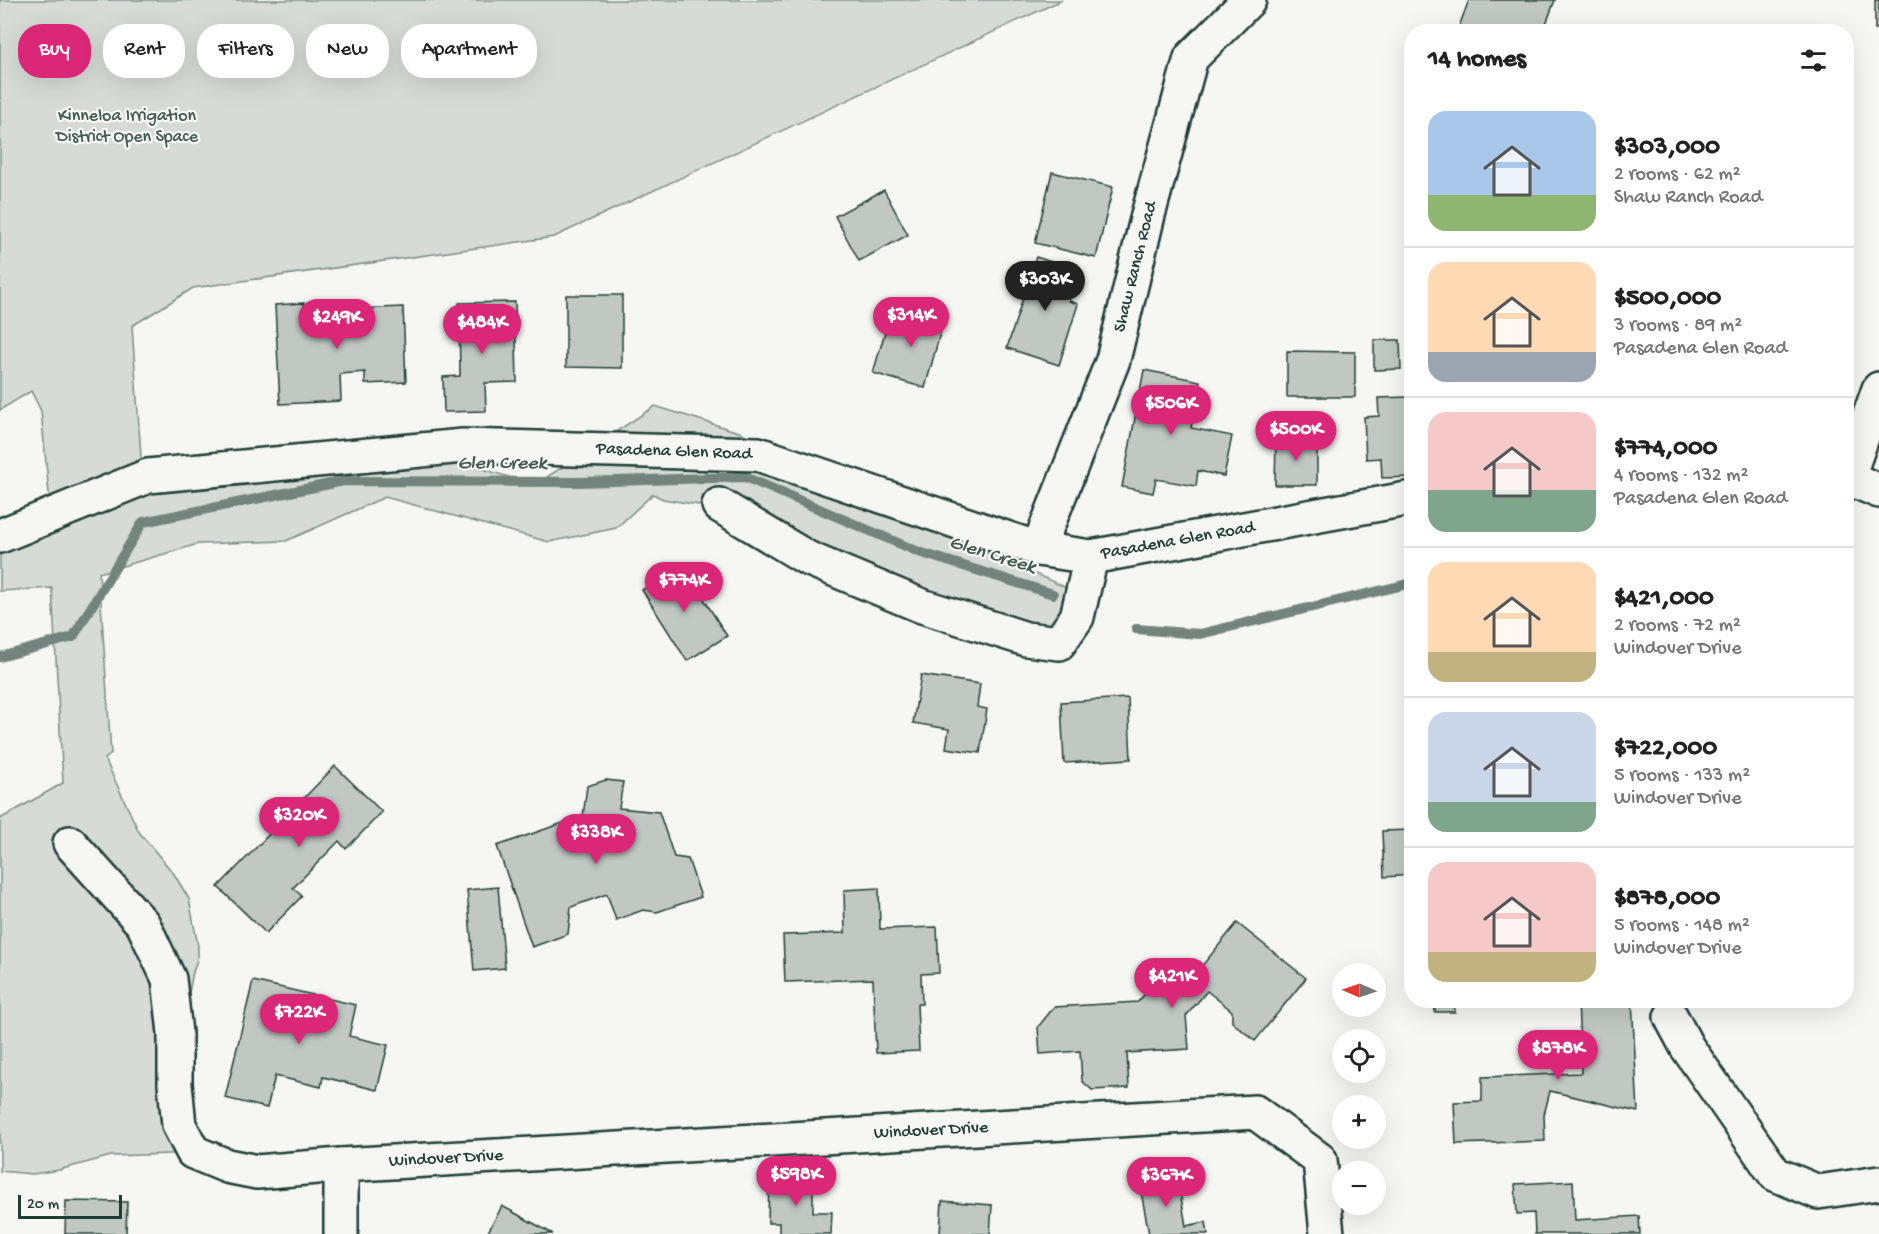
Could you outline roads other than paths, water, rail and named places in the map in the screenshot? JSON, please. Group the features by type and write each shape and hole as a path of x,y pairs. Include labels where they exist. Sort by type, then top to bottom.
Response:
{"street":[{"name":"Shaw Ranch Road","path":"1038,549 1113,360 1148,215 1191,58 1250,0"},
{"path":"1854,458 1879,389"},
{"name":"Pasadena Glen Road","path":"0,536 148,476 463,446 758,454 1038,549 1091,557 1404,499"},
{"path":"1854,480 1879,491"},
{"path":"719,505 807,558 921,606 1026,639 1059,643 1077,617 1091,557"},
{"name":"Windover Drive","path":"70,843 143,924 169,979 175,1033 175,1084 179,1125 193,1152 227,1166 257,1172 341,1165 1255,1112 1320,1160 1327,1234"},
{"path":"1671,1017 1687,1047 1775,1174 1818,1192 1879,1183"},
{"path":"341,1165 341,1234"}],"waterway":[{"name":"Glen Creek","path":"0,657 73,637 143,522 344,481 580,482 745,477 919,552 1053,594"},
{"name":"Glen Creek","path":"1136,629 1200,634 1404,585"}],"park label":[{"name":"Kinneloa Irrigation District Open Space","path":"127,126"}]}
